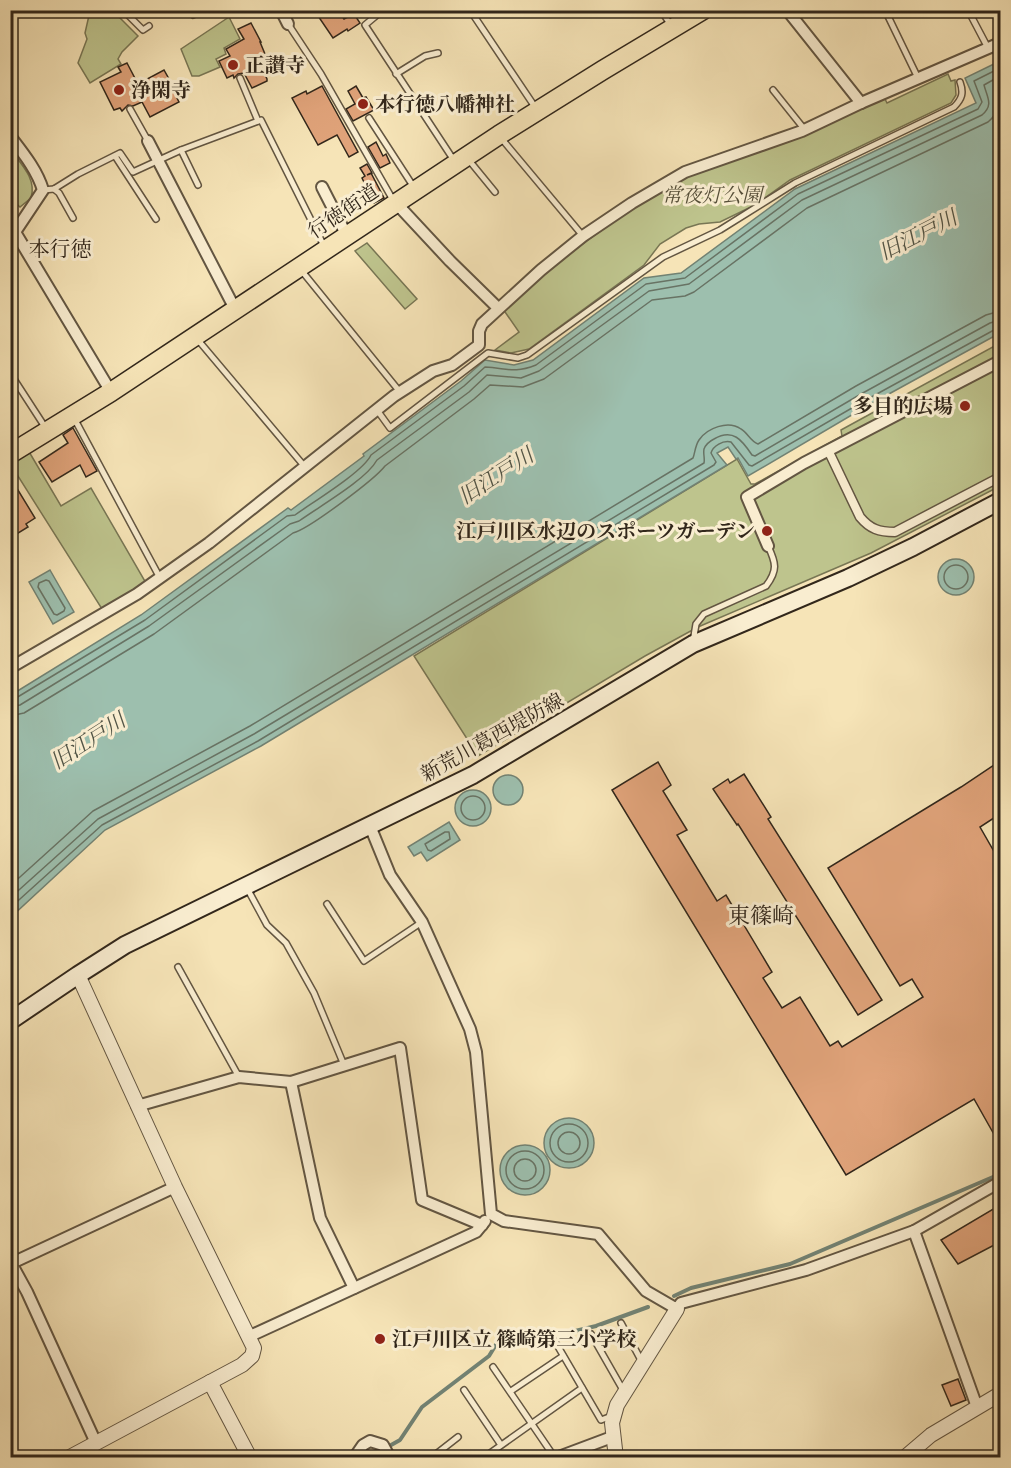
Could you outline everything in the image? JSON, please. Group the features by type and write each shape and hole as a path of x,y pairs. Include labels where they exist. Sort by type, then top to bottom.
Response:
{"main road":[{"name":"行徳街道","path":"10,454 111,392 499,135 703,10"},
{"name":"新荒川葛西堤防線","path":"10,1021 125,945 473,775 693,644 913,548 1000,501"}],"street":[{"path":"281,10 288,24"},
{"path":"787,10 861,103"},
{"path":"10,668 137,594 209,543 400,392 437,369 452,365 472,351 479,345 481,326 498,308 583,236 632,203 685,172 805,130 861,103 1000,43"},
{"path":"10,136 48,190 15,232 111,392"},
{"path":"148,141 235,309"},
{"path":"322,188 346,236"},
{"path":"396,203 498,308"},
{"path":"768,546 747,496 828,450 1000,361"},
{"path":"828,450 860,517 867,526 881,532 895,532 1000,477"},
{"path":"250,1336 476,1232 491,1214 476,1052 470,1029 422,921 390,875 370,825"},
{"path":"72,1457 248,1361 254,1351 250,1336 175,1187 78,975"},
{"path":"137,1106 239,1077 291,1082 400,1048 422,1200 482,1225"},
{"path":"291,1082 320,1218 354,1288"},
{"path":"616,1458 612,1437 614,1416 624,1391 681,1303 806,1270 914,1231 1000,1182"},
{"path":"96,1443 11,1262 175,1187"},
{"path":"491,1214 504,1221 598,1234 646,1291 677,1309"},
{"path":"914,1231 977,1407"},
{"path":"210,1382 250,1458"},
{"path":"904,1458 931,1435 1000,1394"},
{"path":"556,1458 612,1437"},
{"path":"354,1458 363,1445 370,1441 378,1442 387,1451"}],"lane":[{"path":"123,10 143,30 149,26"},
{"path":"190,10 193,15 201,10"},
{"path":"383,10 365,24 396,74 461,160 495,192"},
{"path":"470,10 538,111"},
{"path":"661,10 672,28"},
{"path":"885,10 919,79"},
{"path":"968,10 989,49"},
{"path":"288,24 321,74 387,193 396,203"},
{"path":"396,74 425,56 438,52"},
{"path":"240,78 258,121"},
{"path":"377,410 390,428 488,353 518,358 527,356 663,257 720,230 795,183 954,107 960,101 963,91 960,82"},
{"path":"773,90 805,130"},
{"path":"130,110 148,141"},
{"path":"369,118 416,190"},
{"path":"48,190 120,153 133,172 181,150 261,120 326,250"},
{"path":"499,135 583,236"},
{"path":"181,150 198,185"},
{"path":"114,156 156,219"},
{"path":"48,190 59,193 74,218"},
{"path":"299,267 400,392"},
{"path":"195,336 305,467"},
{"path":"10,373 47,431"},
{"path":"72,416 160,578"},
{"path":"693,644 696,624 704,614 766,586 772,579 775,573 774,558 768,546"},
{"path":"246,886 267,925 286,943 314,993 345,1067"},
{"path":"327,904 364,961 422,921"},
{"path":"178,967 239,1077"},
{"path":"621,1323 642,1363"},
{"path":"591,1334 624,1391"},
{"path":"553,1338 601,1419 614,1416"},
{"path":"511,1391 563,1356"},
{"path":"493,1367 556,1458"},
{"path":"487,1458 486,1456 582,1388"},
{"path":"465,1390 501,1445"},
{"path":"431,1458 458,1437"}],"green space":[{"path":"90,11 113,11 138,36 122,52 118,59 121,64 90,83 78,63 87,39 85,33"},
{"path":"229,17 240,39 224,48 226,54 216,59 220,67 199,76 192,76 181,49"},
{"name":"常夜灯公園","path":"948,74 951,81 955,80 956,95 951,103 790,180 755,205 720,222 686,228 660,244 644,265 529,349 511,353 495,350 519,332 503,309 542,274 614,221 683,177 884,97 887,103"},
{"path":"10,149 27,172 32,184 31,198 20,207 11,199"},
{"path":"367,243 417,299 405,309 355,251"},
{"name":"江戸川区水辺のスポーツガーデン","path":"1000,343 1000,486 871,553 698,627 478,756 414,656 737,459 751,484 755,484 842,436 841,430"},
{"path":"28,450 61,506 91,488 146,583 102,609 11,465 11,462"}],"water":[{"name":"旧江戸川","path":"1000,61 1000,333 867,406 748,476 738,458 736,459 728,447 717,453 727,465 261,746 105,830 11,917 11,695 141,615 288,508 291,510 461,381 485,360 514,365 533,360 644,278 681,273 795,189 976,103 965,78"},
{"path":"956,559 969,564 974,577 969,590 956,595 943,590 938,577 943,564"},
{"path":"50,570 74,612 53,624 29,582"},
{"path":"508,775 519,779 523,790 519,801 508,805 497,801 493,790 497,779"},
{"path":"473,790 486,795 491,808 486,821 473,826 460,821 455,808 460,795"},
{"path":"449,822 460,840 427,861 421,852 414,856 408,847"},
{"path":"569,1118 587,1125 594,1143 587,1161 569,1168 551,1161 544,1143 551,1125"},
{"path":"525,1145 539,1149 546,1156 550,1170 546,1184 539,1191 525,1195 511,1191 504,1184 500,1170 504,1156 511,1149"}],"building":[{"path":"314,10 338,10 344,19 354,14 360,23 333,38"},
{"path":"251,23 265,54 263,59 265,64 261,66 267,79 252,88 244,73 234,78 233,75 227,78 219,61 230,56 226,49 244,39 238,29"},
{"path":"127,63 138,84 164,70 179,97 177,98 179,102 150,117 142,102 133,106 128,105 122,111 120,108 114,110 100,82 121,72 118,67"},
{"path":"322,86 358,152 349,157 337,135 318,145 292,98 306,91 307,94"},
{"name":"本行徳八幡神社","path":"356,86 374,110 353,121 346,109 355,104 348,91"},
{"path":"376,142 383,156 386,154 390,163 380,168 368,147"},
{"path":"367,164 384,198 374,203 362,178 365,176 360,168"},
{"path":"73,428 97,471 86,477 80,465 52,482 39,462 68,443 63,435"},
{"path":"10,477 35,518 26,524 28,527 15,535 10,526"},
{"path":"1000,761 1000,814 980,827 1000,862 1000,1145 974,1099 846,1175 612,790 658,762 671,785 663,791 687,830 677,835 717,901 726,895 772,972 763,978 782,1008 800,997 830,1046 838,1041 842,1047 923,997 912,979 900,986 828,868"},
{"path":"744,774 771,817 768,819 882,1000 858,1015 738,824 713,789 728,779 730,783"},
{"path":"1000,1205 1000,1242 958,1264 941,1240"},
{"path":"958,1379 966,1400 951,1406 942,1385"}],"waterway":[{"path":"674,1296 691,1288 790,1264 1000,1174"},
{"path":"368,1458 400,1440 422,1407 489,1356 506,1332 571,1332 596,1326 648,1307"}],"place":[{"name":"正讃寺","path":"233,65"},
{"name":"浄閑寺","path":"119,90"},
{"name":"本行徳八幡神社","path":"363,104"},
{"name":"多目的広場","path":"965,406"},
{"name":"江戸川区水辺のスポーツガーデン","path":"767,531"},
{"name":"江戸川区立 篠崎第三小学校","path":"380,1339"}],"district":[{"name":"本行徳","path":"60,249"},
{"name":"東篠崎","path":"761,915"}]}
